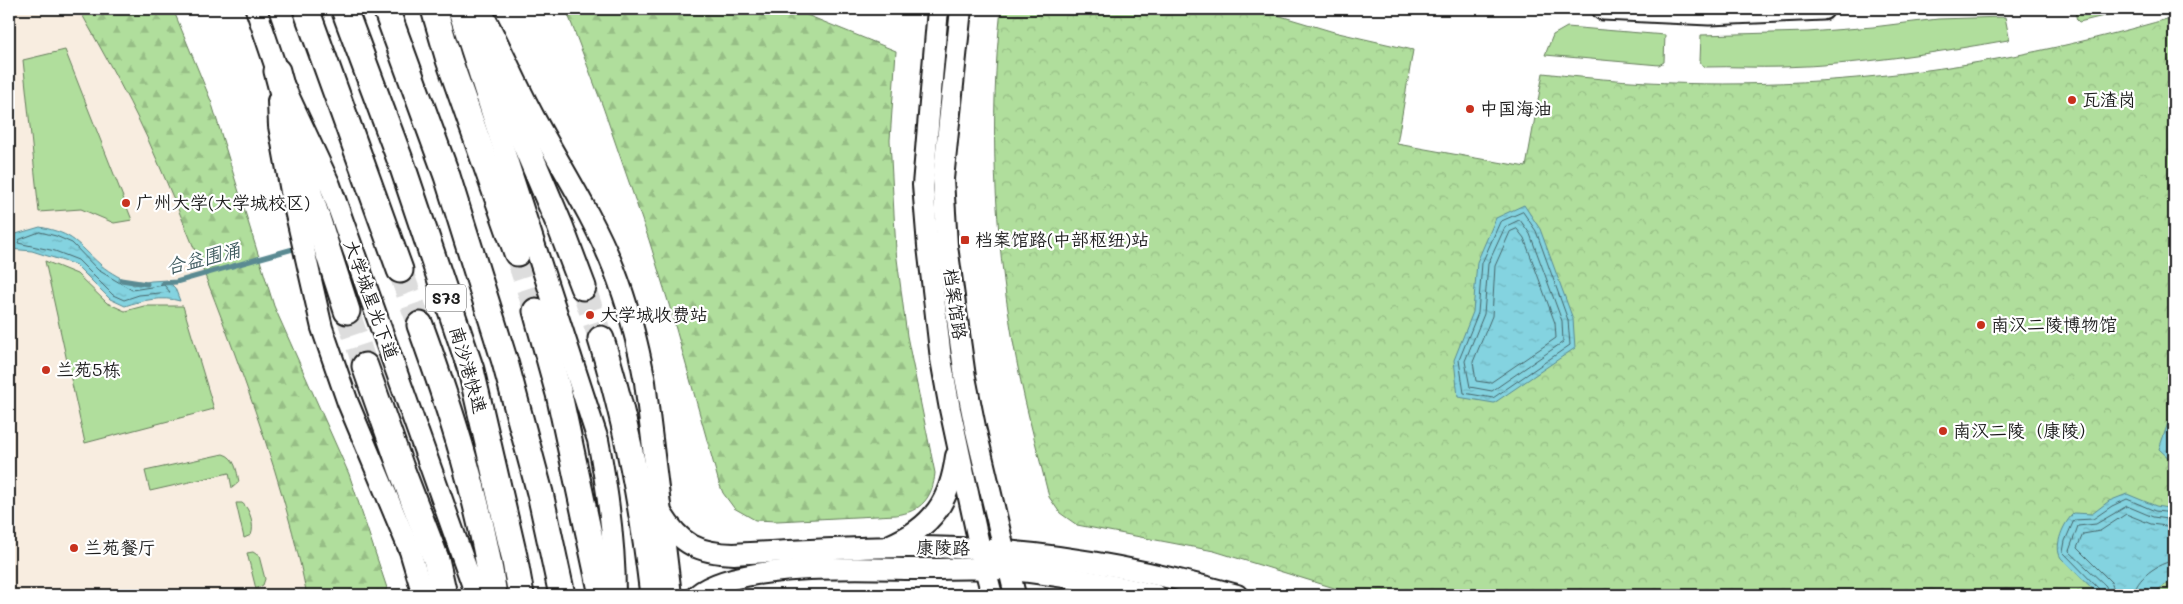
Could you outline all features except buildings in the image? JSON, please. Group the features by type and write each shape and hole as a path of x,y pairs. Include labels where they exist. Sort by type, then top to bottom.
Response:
{"highway":[{"path":"306,9 400,270"},
{"name":"南沙港快速","path":"344,9 402,165 471,370 514,556 521,595"},
{"name":"南沙港快速","path":"386,9 447,176 505,362 540,493 562,595"},
{"path":"434,9 449,60 517,254"},
{"path":"468,9 560,226 583,287"},
{"path":"277,71 310,196 347,311"},
{"path":"536,311 563,411 602,595"},
{"path":"420,325 465,460 479,511 494,595"},
{"path":"601,339 628,441 653,595"},
{"path":"365,366 436,559 444,595"}],"main road":[{"path":"1603,9 1709,14 1824,9"}],"street":[{"name":"大学城星光下道","path":"256,9 277,71 330,185 476,595"},
{"path":"458,9 598,440 607,485 615,562 615,595"},
{"path":"480,9 526,101 579,197 613,268 640,355 645,382 671,595"},
{"name":"档案馆路","path":"938,9 923,185 941,359 957,444 992,595"},
{"name":"档案馆路","path":"961,9 943,179 947,246 965,377 1015,595"},
{"path":"277,71 279,126 315,304 337,375 410,552 423,595"},
{"path":"885,547 908,537 920,529 942,505 950,489 957,444"},
{"name":"康陵路","path":"661,512 678,536 702,550 716,554 885,547 980,549 1006,560 1110,586 1156,595"},
{"name":"康陵路","path":"697,595 714,585 732,578 768,572 840,568 985,569 1006,560 1091,562 1204,586 1237,595"},
{"path":"1087,595 1110,586"}],"shaded area":[{"name":"广州大学(大学城校区)","path":"9,9 173,9 211,101 274,306 349,474 387,588 383,595 9,595"}],"green space":[{"path":"79,9 173,9 211,101 274,306 349,474 387,588 383,595 307,595 275,471 255,410 187,230 139,121"},
{"path":"566,9 792,9 896,51 890,140 896,251 907,336 935,473 932,489 919,507 896,515 777,521 755,520 734,508 723,493 649,240 603,107"},
{"path":"1001,9 1257,9 1334,32 1413,50 1397,144 1526,167 1543,73 1624,81 1704,84 1783,83 1861,78 2017,55 2095,38 2174,17 2174,595 1357,595 1214,551 1077,525 1060,513 1049,497 1013,341 1001,259 995,176 995,92"},
{"path":"2074,9 2133,9 2079,22"},
{"path":"2005,17 2008,40 1924,54 1839,64 1783,67 1706,67 1700,61 1701,35 1808,32 1938,19"},
{"path":"1567,27 1665,35 1664,62 1659,65 1545,55 1553,35"},
{"path":"65,50 132,220 114,223 81,209 39,212 23,60"},
{"path":"45,261 77,274 107,303 125,311 144,306 183,306 214,409 85,443"},
{"path":"223,454 233,461 236,469 239,482 232,488 229,473 150,491 145,471"},
{"path":"236,503 245,505 251,518 251,535 244,538"},
{"path":"253,552 259,556 265,579 263,585 256,589 247,553"}],"water":[{"path":"1524,205 1540,229 1573,319 1575,348 1494,403 1458,397 1454,360 1473,312 1477,262 1496,218"},
{"path":"40,227 68,236 105,268 134,285 167,280 175,288 180,301 152,299 125,306 110,299 76,265 32,251 9,249 9,236"},
{"path":"2174,414 2174,463 2159,449 2168,423"},
{"path":"2127,494 2156,506 2174,509 2174,579 2150,595 2099,595 2061,558 2058,547 2059,541 2067,522 2074,513 2092,514 2109,501"}],"waterway":[{"name":"合益围涌","path":"163,283 176,282 293,249"},
{"name":"合益围涌","path":"121,280 147,284"}],"tunnel":[{"path":"517,253 536,311"},
{"path":"400,270 420,325"},
{"path":"583,287 601,339"},
{"path":"347,311 365,366"}],"place":[{"name":"瓦渣岗","path":"2072,100"},
{"name":"中国海油","path":"1470,109"},
{"name":"广州大学(大学城校区)","path":"126,203"},
{"name":"档案馆路(中部枢纽)站","path":"965,240"},
{"name":"大学城收费站","path":"590,315"},
{"name":"南汉二陵博物馆","path":"1981,325"},
{"name":"兰苑5栋","path":"46,370"},
{"name":"南汉二陵（康陵）","path":"1943,431"},
{"name":"兰苑餐厅","path":"74,548"}]}
